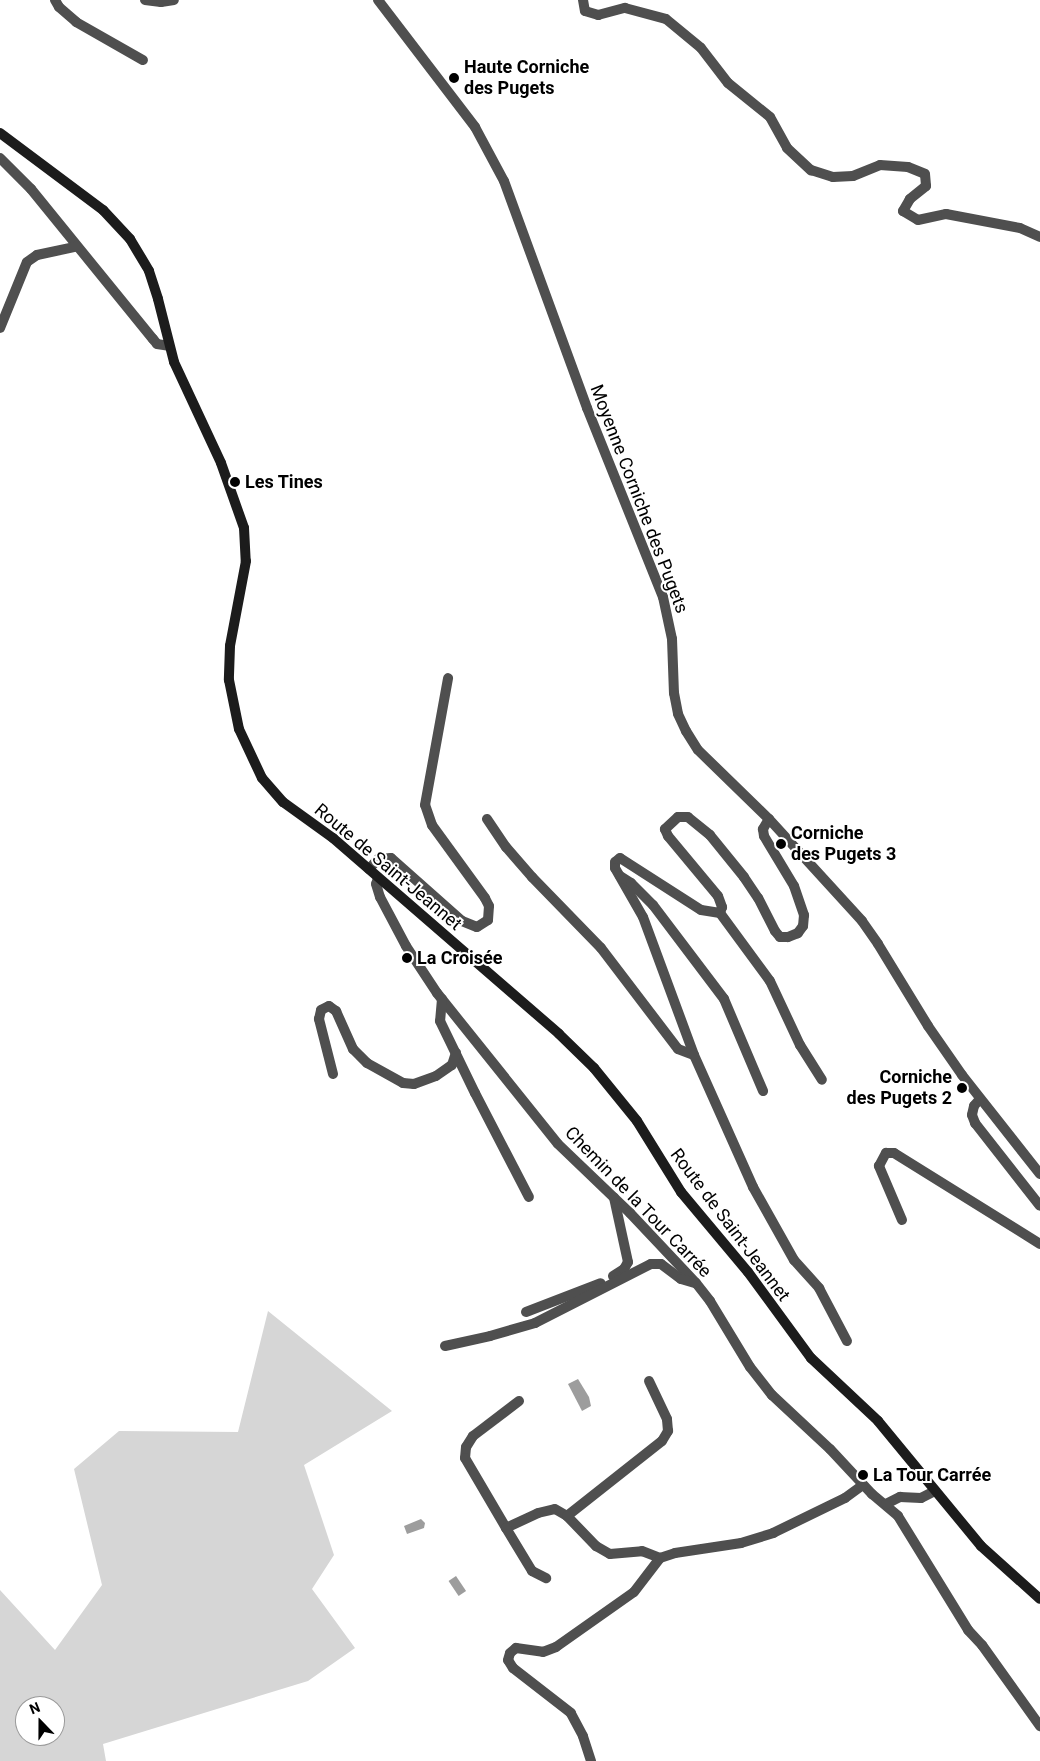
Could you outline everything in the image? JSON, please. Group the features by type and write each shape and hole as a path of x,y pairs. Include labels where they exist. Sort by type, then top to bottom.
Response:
{"main road":[{"name":"Route de Saint-Jeannet","path":"0,133 103,210 130,239 145,263 153,283 174,362 230,484 244,528 246,561 228,662 231,697 244,741 262,778 283,802 323,830 369,869 559,1034 601,1075 637,1121 682,1192 748,1272 811,1358 878,1421 987,1553 1040,1599"}],"street":[{"path":"55,0 59,7 76,22 143,60"},
{"path":"145,0 161,2 174,0"},
{"name":"Moyenne Corniche des Pugets","path":"378,0 475,127 504,180 587,408 663,597 672,639 674,693 678,714 698,750 769,818 862,921 928,1026 980,1099 1040,1174"},
{"path":"583,0 585,11 598,15 625,8 666,19 701,48 728,83 770,117 786,148 811,170 833,177 853,176 880,165 908,168 926,174 926,186 910,199 902,211 918,220 946,214 1020,228 1040,237"},
{"path":"0,158 31,189 152,340 157,344 169,346"},
{"path":"0,328 27,262 37,255 76,247"},
{"path":"369,869 378,859 391,858 462,921 478,926 484,924 490,915 485,898 432,825 426,805 448,678"},
{"path":"720,913 722,907 718,896 668,836 665,829 678,817 688,817 710,835 758,898 775,931 780,937 788,937 798,934 803,926 804,915 794,886 764,836 763,829 769,818"},
{"path":"487,819 506,848 601,948 678,1049 694,1055"},
{"path":"822,1080 807,1058 770,980 720,913 701,910 620,858 615,862 615,868 619,876 643,917 694,1055 745,1170 771,1221 794,1260 819,1288 847,1342"},
{"path":"619,876 631,883 653,905 724,999 763,1090"},
{"name":"Chemin de la Tour Carrée","path":"378,878 376,884 380,896 422,972 442,999 536,1119 558,1144 614,1198 696,1283 750,1366 772,1394 830,1449 863,1485 886,1504 909,1531 968,1630 982,1645 1040,1726"},
{"path":"442,999 440,1021 529,1197"},
{"path":"334,1074 319,1019 321,1010 329,1006 336,1011 353,1049 367,1063 403,1083 414,1084 436,1076 452,1065 456,1054"},
{"path":"980,1099 974,1106 972,1115 975,1123 1040,1206"},
{"path":"902,1220 879,1166 886,1153 894,1153 1040,1244"},
{"path":"526,1312 601,1283 624,1269 628,1262 614,1198"},
{"path":"445,1346 535,1323 651,1264 661,1264 681,1279 696,1283"},
{"path":"567,1516 662,1441 668,1431 667,1419 649,1381"},
{"path":"519,1401 473,1436 466,1446 465,1458 532,1571 546,1578"},
{"path":"591,1761 583,1736 571,1713 513,1668 508,1660 510,1653 516,1648 543,1652 556,1647 634,1592 660,1558 675,1553 741,1543 773,1533 845,1498 863,1485"},
{"path":"886,1504 900,1497 921,1498 936,1492"},
{"path":"506,1528 538,1513 555,1509 567,1516 596,1546 610,1554 642,1552 660,1558"}],"shaded area":[{"path":"268,1311 392,1411 304,1465 334,1555 312,1589 355,1648 308,1681 103,1744 106,1761 0,1761 0,1590 55,1650 102,1585 74,1469 119,1431 238,1432"},
{"path":"578,1379 589,1397 591,1406 582,1411 568,1384"},
{"path":"421,1519 425,1523 424,1528 407,1534 404,1526"},
{"path":"456,1576 466,1591 459,1596 449,1581"}],"place":[{"name":"Haute Corniche des Pugets","path":"454,78"},
{"name":"Les Tines","path":"235,482"},
{"name":"Corniche des Pugets 3","path":"781,844"},
{"name":"La Croisée","path":"407,958"},
{"name":"Corniche des Pugets 2","path":"962,1088"},
{"name":"La Tour Carrée","path":"863,1475"}]}
